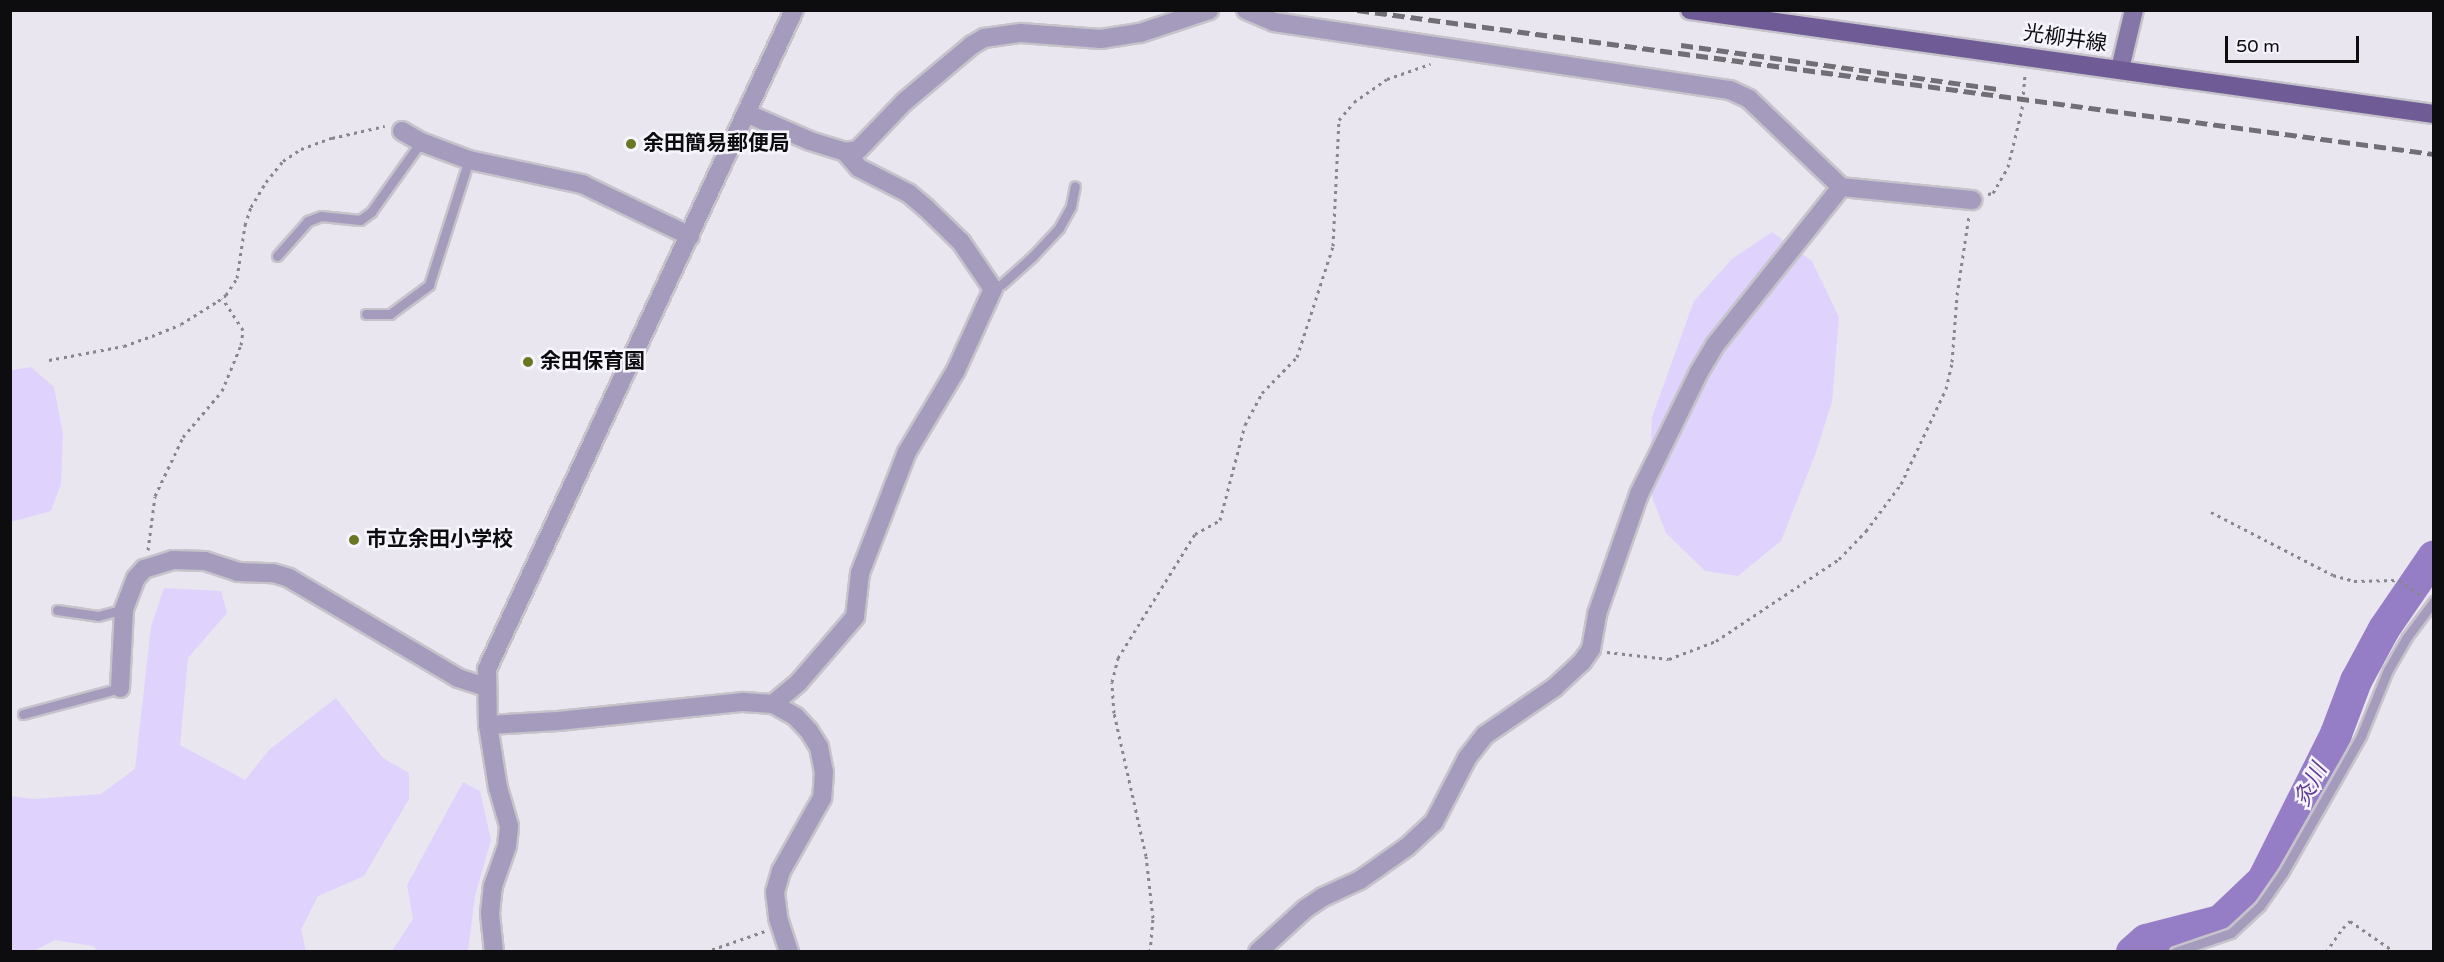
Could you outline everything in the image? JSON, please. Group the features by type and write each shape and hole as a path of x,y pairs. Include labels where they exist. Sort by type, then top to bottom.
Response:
{"main road":[{"name":"光柳井線","path":"1690,10 2433,114"}],"street":[{"path":"494,951 490,913 493,886 507,846 509,826 498,788 488,725 487,669 626,373 655,304 690,236 794,10"},
{"path":"746,113 810,141 845,152 858,150 904,102 972,45 984,38 1022,33 1101,39 1140,33 1209,10"},
{"path":"1246,10 1274,22 1730,90 1749,99 1841,187 1972,200"},
{"path":"2120,69 2134,10"},
{"path":"402,131 421,142 469,160 582,184 690,236"},
{"path":"773,704 799,682 855,617 860,573 907,452 956,370 993,289 961,242 926,208 908,194 859,168 849,160 845,152"},
{"path":"1258,951 1305,909 1323,897 1360,880 1407,847 1434,822 1467,758 1485,735 1555,687 1582,662 1591,649 1597,614 1639,495 1699,372 1715,345 1841,187"},
{"path":"120,688 124,609 136,578 144,569 173,560 205,561 238,572 273,573 289,578 458,678 486,687"},
{"path":"488,725 558,721 743,702 773,704 796,717 819,747 824,772 822,798 781,871 775,892 781,927 789,951"}],"lane":[{"path":"277,256 308,221 321,216 360,220 371,212 421,142"},
{"path":"366,315 390,314 429,285 469,160"},
{"path":"993,289 1026,263 1059,228 1071,206 1075,186"},
{"path":"2175,951 2231,933 2260,906 2283,873 2361,736 2388,670 2407,637 2433,601"},
{"path":"57,610 98,615 124,609"},
{"path":"22,714 120,688"}],"path":[{"path":"1591,649 1622,655 1669,659 1716,640 1839,559 1866,531 1901,484 1946,389 1952,362 1956,295 1972,200 1993,193 2008,167 2022,109 2027,56"},
{"path":"1150,951 1153,918 1146,856 1114,713 1112,682 1118,658 1195,534 1220,520 1245,425 1262,393 1297,357 1333,246 1339,120 1354,102 1387,79 1440,61"},
{"path":"49,360 124,346 152,336 181,324 222,298 237,278 245,225 252,207 266,182 283,161 301,149 332,138 390,124 402,131"},
{"path":"144,569 155,496 183,437 222,391 241,345 243,330 222,298"},
{"path":"2211,512 2333,575 2354,581 2399,580 2424,597"},
{"path":"2326,951 2350,921 2395,951"},
{"path":"705,951 781,927"}],"shaded area":[{"path":"1772,232 1812,261 1839,317 1832,402 1815,455 1781,541 1738,576 1705,571 1666,533 1649,489 1652,417 1694,301 1732,259"},
{"path":"31,367 54,387 63,433 61,484 51,511 11,522 11,370"},
{"path":"164,588 221,591 227,613 188,658 180,745 245,780 269,750 336,698 383,758 409,773 409,799 364,876 318,896 301,930 306,951 98,952 93,946 55,940 34,951 11,951 11,796 33,799 101,794 135,769 151,627"},
{"path":"463,782 480,791 491,840 475,896 468,951 392,951 413,919 407,885"}],"waterway":[{"name":"灸川","path":"2132,952 2146,940 2220,921 2263,880 2336,734 2356,681 2384,629 2434,556"}],"railway":[{"path":"1357,10 2434,154"},
{"path":"1681,45 1999,89"}],"place":[{"name":"余田簡易郵便局","path":"631,144"},
{"name":"余田保育園","path":"528,362"},
{"name":"市立余田小学校","path":"354,540"}]}
